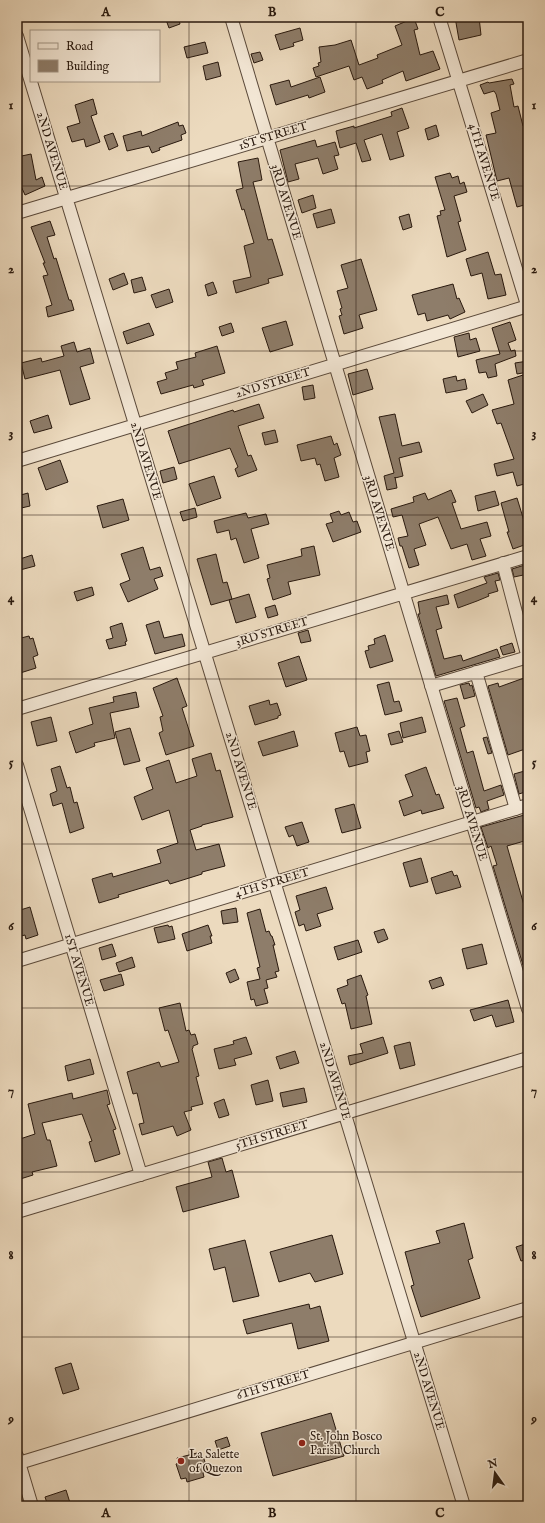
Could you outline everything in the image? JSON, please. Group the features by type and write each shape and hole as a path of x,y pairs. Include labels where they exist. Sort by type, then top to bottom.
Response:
{"street":[{"name":"3RD AVENUE","path":"230,17 528,1009"},
{"name":"4TH AVENUE","path":"439,17 460,80 528,307"},
{"name":"2ND AVENUE","path":"17,36 30,79"},
{"name":"1ST STREET","path":"17,213 528,60"},
{"name":"2ND AVENUE","path":"31,82 464,1506"},
{"name":"2ND STREET","path":"17,461 528,307"},
{"name":"3RD STREET","path":"17,709 528,556"},
{"path":"431,686 528,657 503,563"},
{"path":"476,672 516,809"},
{"name":"1ST AVENUE","path":"17,765 141,1175"},
{"name":"4TH STREET","path":"17,961 528,805"},
{"name":"5TH STREET","path":"17,1212 528,1058"},
{"name":"6TH STREET","path":"18,1460 528,1308"},
{"path":"18,1460 32,1506"}],"building":[{"path":"165,17 178,17 180,24 169,28"},
{"path":"455,17 479,17 481,35 459,40"},
{"path":"414,18 418,29 414,30 420,55 433,51 440,69 406,81 403,71 382,80 383,83 367,89 362,77 354,80 349,66 316,77 313,68 319,66 318,63 321,62 319,47 335,45 351,40 359,65 378,58 377,55 402,45 395,26"},
{"path":"300,28 303,40 293,43 294,46 280,50 275,35"},
{"path":"205,42 208,53 187,58 184,47"},
{"path":"260,52 263,60 254,63 251,54"},
{"path":"218,62 221,76 206,80 203,66"},
{"path":"320,77 325,92 309,98 308,95 276,105 270,85 289,80 291,87"},
{"path":"512,79 514,84 510,85 514,107 518,106 523,126 528,125 528,204 517,207 509,178 497,181 486,135 496,133 491,113 500,110 496,94 494,91 484,94 480,85 488,82"},
{"path":"93,99 97,114 91,116 100,142 86,147 84,139 72,142 67,127 80,123 75,105"},
{"path":"402,108 409,128 397,132 404,156 390,160 382,134 364,140 371,160 362,162 356,143 340,148 336,131 354,126 354,128 392,116 391,112"},
{"path":"178,122 179,126 183,125 186,133 181,135 182,140 159,148 160,150 152,153 149,146 127,151 123,136 141,131 142,136"},
{"path":"436,125 439,136 428,140 425,129"},
{"path":"113,133 118,146 109,150 104,136"},
{"path":"315,140 317,147 335,142 339,155 334,156 338,169 323,174 318,158 295,164 299,179 288,182 280,150"},
{"path":"31,154 36,180 42,177 45,186 25,195 20,184 17,186 17,157"},
{"path":"258,158 262,180 253,182 268,240 272,239 283,275 268,279 269,283 236,293 233,281 251,277 244,246 254,243 244,209 242,210 236,190 243,188 238,162"},
{"path":"450,173 452,178 458,176 460,184 464,182 467,192 454,196 461,221 458,222 466,250 447,257 437,216 441,215 440,211 445,210 435,177"},
{"path":"313,195 316,208 302,213 298,200"},
{"path":"331,209 335,223 317,228 313,214"},
{"path":"409,214 412,227 403,230 399,217"},
{"path":"50,221 55,235 47,237 54,259 56,258 69,300 71,300 74,310 48,317 46,307 52,305 43,276 48,275 31,227"},
{"path":"488,252 495,275 501,274 506,295 488,299 482,273 471,276 466,259"},
{"path":"361,259 377,310 359,315 363,328 344,334 339,316 342,315 340,309 342,308 337,291 348,288 341,265"},
{"path":"124,273 128,284 113,290 109,279"},
{"path":"142,277 146,290 134,293 131,280"},
{"path":"213,282 217,293 208,296 205,285"},
{"path":"453,284 457,299 459,298 465,312 450,319 448,315 427,321 425,313 418,315 412,295"},
{"path":"169,289 173,302 156,308 151,295"},
{"path":"286,321 293,345 270,352 262,328"},
{"path":"510,322 516,340 508,343 511,351 515,350 516,356 495,364 497,376 488,378 486,372 479,373 476,360 500,354 492,328"},
{"path":"149,323 154,335 127,344 123,332"},
{"path":"231,323 234,332 222,336 219,327"},
{"path":"469,333 470,340 476,338 480,351 458,357 454,337"},
{"path":"74,342 77,352 90,348 94,363 80,367 90,399 70,405 60,370 25,379 21,363 41,358 42,362 64,356 61,346"},
{"path":"217,346 225,373 202,380 204,385 194,388 193,385 161,394 157,382 167,379 165,373 178,369 176,362 196,357 195,353"},
{"path":"528,361 528,372 517,374 515,363"},
{"path":"367,369 373,389 353,395 348,374"},
{"path":"523,375 528,393 528,483 517,486 513,472 497,476 494,464 514,459 501,423 497,424 492,410 514,404 508,380"},
{"path":"456,376 457,381 465,379 467,389 446,393 443,379"},
{"path":"313,385 315,398 304,400 302,387"},
{"path":"483,394 488,405 472,413 466,401"},
{"path":"259,404 264,418 238,426 248,456 251,455 257,470 238,477 235,469 238,467 230,448 179,464 168,431 233,410 234,412"},
{"path":"395,414 402,446 419,442 422,452 399,458 403,476 395,478 397,488 387,490 384,476 394,473 379,417"},
{"path":"48,415 52,428 34,433 30,421"},
{"path":"275,430 278,442 265,445 262,433"},
{"path":"331,436 334,445 337,443 341,455 334,458 339,477 325,481 320,464 317,465 315,458 301,461 297,445"},
{"path":"60,460 68,482 46,490 38,468"},
{"path":"174,467 177,479 163,483 160,471"},
{"path":"214,476 221,498 197,506 189,484"},
{"path":"451,490 456,502 452,503 461,529 487,522 491,536 480,539 486,556 472,560 467,544 451,549 438,517 419,524 426,545 414,549 419,565 409,568 398,538 408,536 402,515 393,517 391,509 414,502 413,497 425,493 428,500"},
{"path":"495,491 499,505 478,511 475,496"},
{"path":"28,493 30,506 17,509 17,496"},
{"path":"517,498 528,534 524,535 527,544 513,549 507,532 509,532 501,503"},
{"path":"123,499 129,520 103,528 97,506"},
{"path":"195,508 197,517 183,521 180,512"},
{"path":"339,511 341,515 349,512 353,522 357,521 361,532 333,542 326,524 333,522 330,514"},
{"path":"246,513 248,518 266,514 269,524 251,529 259,558 244,563 236,538 231,540 229,530 217,533 214,521"},
{"path":"314,546 320,575 288,582 291,594 273,600 267,579 270,578 267,565 302,556 301,549"},
{"path":"143,547 150,570 160,567 163,576 154,579 158,589 128,602 120,584 130,580 121,554"},
{"path":"216,554 223,583 227,582 232,599 211,605 197,559"},
{"path":"32,555 35,566 20,570 17,560"},
{"path":"528,564 528,574 514,577 512,569"},
{"path":"498,573 500,580 495,581 498,591 458,608 454,595 487,583 484,577"},
{"path":"92,587 94,595 77,601 74,592"},
{"path":"249,594 256,617 236,623 229,600"},
{"path":"447,595 449,604 436,607 442,628 436,630 444,659 461,655 463,661 497,649 500,657 436,676 418,614 420,614 418,602"},
{"path":"275,605 278,615 268,618 265,608"},
{"path":"159,621 164,638 182,634 185,646 155,654 146,625"},
{"path":"122,623 127,641 125,642 126,645 109,649 106,640 113,638 110,627"},
{"path":"308,630 311,641 301,643 298,633"},
{"path":"385,635 393,661 370,668 365,651 369,650 368,646 375,644 374,639"},
{"path":"29,636 30,639 33,638 38,655 33,657 36,668 17,674 17,639"},
{"path":"512,643 515,652 503,655 500,647"},
{"path":"299,656 307,680 286,687 278,663"},
{"path":"177,678 187,706 182,708 194,746 166,755 159,733 163,731 160,717 163,716 153,688"},
{"path":"524,678 528,692 528,748 508,755 488,686 498,683 499,687"},
{"path":"389,682 394,702 399,701 402,711 385,715 377,685"},
{"path":"469,683 470,686 472,685 475,696 464,699 460,685"},
{"path":"136,692 139,707 110,713 115,738 94,743 95,746 76,753 69,732 93,724 89,708 114,702 113,697"},
{"path":"457,698 465,726 460,728 467,753 473,751 484,791 501,785 504,795 487,801 489,809 481,812 479,807 476,808 444,701"},
{"path":"269,700 270,705 277,703 281,715 278,716 278,718 255,725 249,706"},
{"path":"51,717 57,741 37,746 31,722"},
{"path":"422,717 426,732 403,738 400,723"},
{"path":"357,727 360,736 366,735 370,751 366,752 368,762 349,767 344,751 340,752 335,733"},
{"path":"130,728 140,761 124,765 115,732"},
{"path":"294,731 298,746 263,756 258,742"},
{"path":"399,731 403,742 391,745 388,734"},
{"path":"487,737 492,753 488,754 483,738"},
{"path":"211,753 216,771 220,770 233,817 202,825 190,830 196,850 219,844 225,866 202,872 202,874 170,884 168,880 118,895 119,897 99,903 92,879 112,873 113,877 161,863 157,850 178,843 169,810 142,820 134,797 153,789 146,768 169,760 176,783 197,776 192,759"},
{"path":"60,766 67,788 70,787 74,803 77,802 84,828 70,833 62,803 53,806 50,794 57,791 51,769"},
{"path":"426,767 436,795 439,794 444,808 422,814 421,810 404,816 399,801 413,796 405,775"},
{"path":"528,770 528,791 519,794 514,774"},
{"path":"354,804 361,828 342,833 335,809"},
{"path":"528,814 528,840 507,846 528,919 528,963 523,965 493,866 497,865 491,846 488,848 481,827"},
{"path":"302,822 309,842 297,846 293,835 289,837 285,827"},
{"path":"421,858 428,882 410,887 403,863"},
{"path":"452,871 454,876 457,875 461,887 436,894 431,878"},
{"path":"326,887 333,909 317,914 321,926 306,931 304,924 299,926 295,912 300,910 296,896"},
{"path":"30,907 38,935 26,939 25,935 17,937 17,911"},
{"path":"236,908 238,922 223,924 221,911"},
{"path":"260,909 266,932 269,931 275,945 273,945 279,971 275,972 277,977 266,980 268,988 264,989 268,1003 256,1006 254,999 251,1000 247,982 260,979 257,968 260,967 247,913"},
{"path":"168,925 169,927 172,926 175,939 158,943 154,928"},
{"path":"208,925 212,936 210,936 212,943 187,951 182,934"},
{"path":"384,929 388,939 378,943 374,932"},
{"path":"358,940 362,952 338,960 334,947"},
{"path":"112,944 116,956 102,960 99,948"},
{"path":"482,944 487,964 467,969 462,949"},
{"path":"132,957 135,967 119,972 116,963"},
{"path":"235,969 239,979 230,983 226,973"},
{"path":"121,974 124,985 104,991 100,980"},
{"path":"361,975 368,995 366,996 372,1024 351,1029 345,1003 342,1004 337,989 348,985 347,980"},
{"path":"441,977 444,985 432,989 429,981"},
{"path":"508,1000 514,1022 496,1027 492,1015 474,1021 470,1010"},
{"path":"180,1003 186,1031 189,1030 191,1035 195,1034 198,1044 193,1046 192,1049 199,1076 196,1077 203,1104 191,1107 192,1110 184,1112 191,1130 177,1136 173,1126 142,1135 139,1124 144,1123 137,1093 133,1094 127,1072 159,1062 161,1067 179,1062 168,1030 165,1031 159,1008"},
{"path":"246,1037 252,1054 234,1059 236,1065 219,1069 214,1049 234,1044 233,1041"},
{"path":"383,1037 388,1053 350,1065 348,1056 363,1053 360,1044"},
{"path":"410,1042 415,1065 400,1069 394,1046"},
{"path":"295,1051 299,1063 280,1069 276,1057"},
{"path":"90,1059 94,1074 68,1081 65,1066"},
{"path":"268,1080 273,1101 256,1105 251,1085"},
{"path":"304,1088 307,1102 283,1107 280,1093"},
{"path":"107,1090 110,1104 107,1105 116,1129 113,1130 120,1154 95,1162 89,1142 92,1141 82,1114 42,1123 47,1140 50,1140 57,1166 32,1172 33,1175 17,1180 17,1140 35,1134 28,1104 72,1093 73,1099"},
{"path":"224,1099 229,1115 219,1118 214,1103"},
{"path":"222,1158 226,1172 232,1170 239,1197 183,1212 176,1187 212,1177 208,1162"},
{"path":"464,1223 473,1258 468,1260 480,1298 421,1317 411,1286 414,1285 405,1252 440,1243 436,1231"},
{"path":"332,1235 343,1274 315,1282 310,1273 279,1282 270,1252"},
{"path":"245,1240 259,1296 233,1302 225,1267 214,1270 209,1249"},
{"path":"528,1243 528,1259 521,1261 516,1247"},
{"path":"309,1304 310,1309 320,1306 329,1341 298,1349 292,1323 247,1334 243,1320"},
{"path":"71,1363 79,1389 63,1394 55,1368"},
{"name":"St. John Bosco Parish Church","path":"331,1413 344,1456 273,1476 261,1433"},
{"path":"227,1437 230,1446 218,1450 215,1441"},
{"path":"197,1453 198,1457 203,1456 208,1471 203,1473 204,1477 187,1482 186,1478 181,1479 176,1464 179,1463 177,1458"},
{"path":"66,1490 71,1506 48,1506 45,1497"}],"place":[{"name":"St. John Bosco Parish Church","path":"302,1443"},
{"name":"La Salette of Quezon","path":"181,1461"}]}
